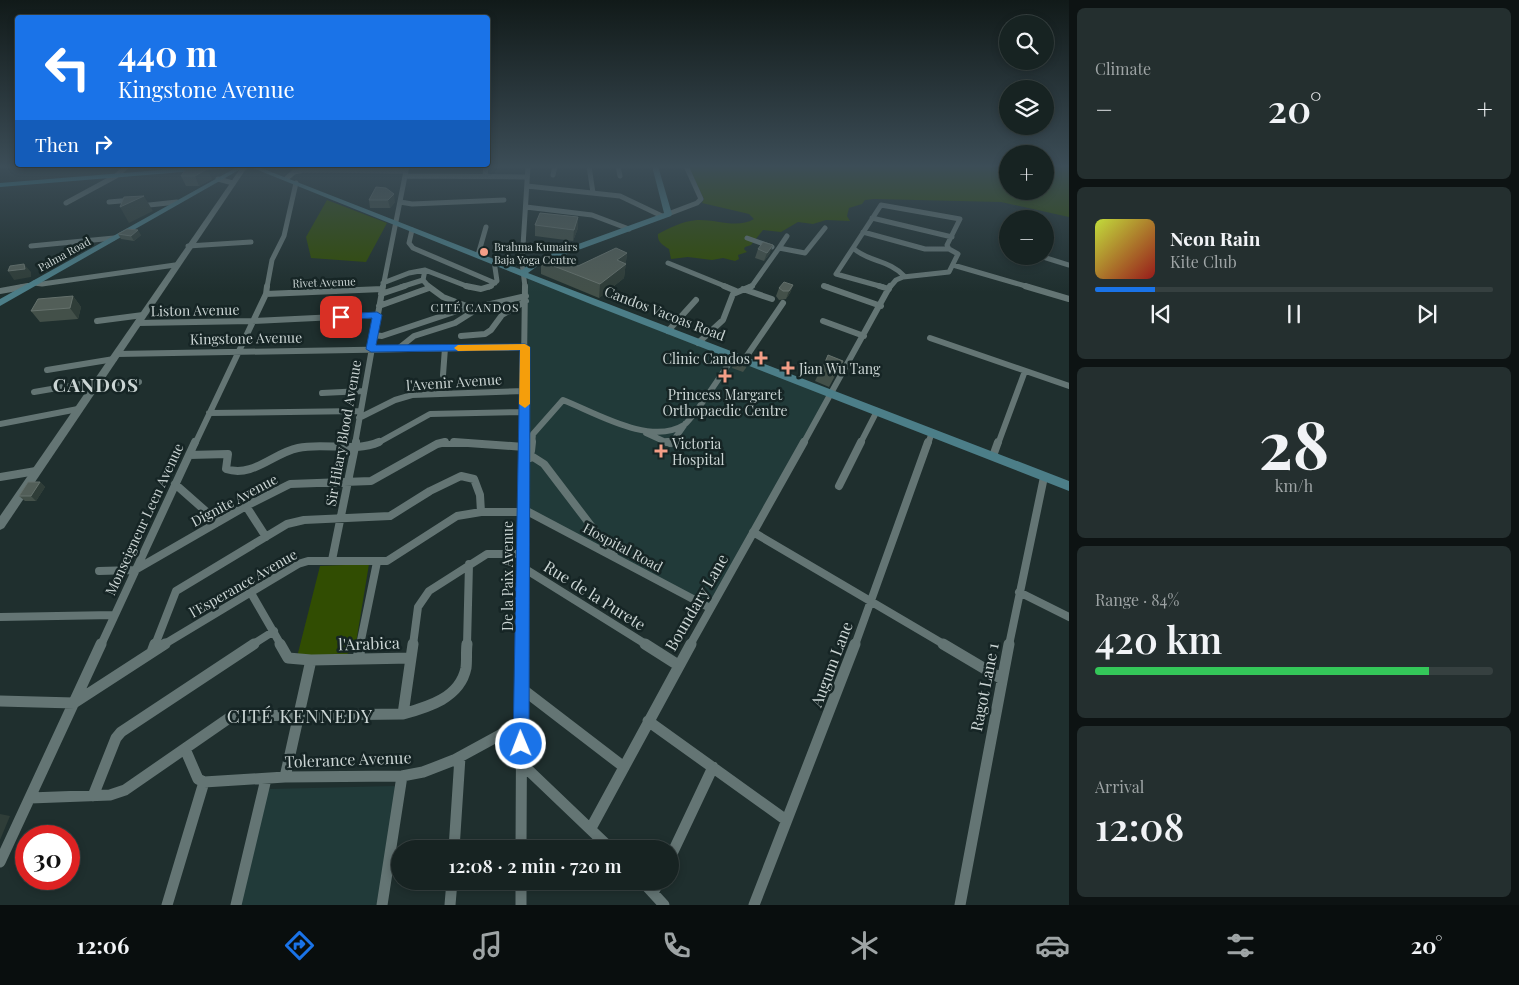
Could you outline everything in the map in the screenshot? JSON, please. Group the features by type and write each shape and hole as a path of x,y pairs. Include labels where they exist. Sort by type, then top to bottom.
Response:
{"main road":[{"name":"Palma Road","path":"0,303 166,208"},
{"name":"Candos Vacoas Road","path":"359,208 698,343 1069,486"},
{"path":"523,274 537,262 665,215 664,208"}],"street":[{"path":"0,525 215,208"},
{"name":"Monseigneur Leen Avenue","path":"0,862 189,454 266,294 272,260 284,236 290,208"},
{"name":"Sir Hilary Blood Avenue","path":"332,560 356,447 359,415 373,335 399,208"},
{"name":"De la Paix Avenue","path":"521,840 520,724 526,299 523,274 526,208"},
{"path":"537,208 596,215 612,219 629,229"},
{"path":"649,208 665,215 683,208"},
{"path":"863,232 925,249 949,249 958,254 949,272 904,276 892,282 889,289 836,274 878,208"},
{"path":"902,208 961,220 947,245 949,249"},
{"path":"872,218 952,237"},
{"path":"478,255 486,227"},
{"path":"747,238 779,248 805,253 815,243 825,228"},
{"path":"412,230 409,243 413,248 494,283"},
{"path":"698,343 722,320 728,311 730,297 739,290 748,289 757,281 787,236"},
{"path":"32,246 114,238"},
{"path":"188,246 251,242"},
{"path":"853,248 860,254 894,266 904,276"},
{"path":"1054,260 1069,265"},
{"path":"0,291 177,262"},
{"path":"382,289 425,270 444,275 467,288 485,288 497,279 494,262"},
{"path":"668,263 739,290 772,299"},
{"path":"953,265 1069,299"},
{"path":"425,270 423,280 429,288 441,296 472,308"},
{"path":"382,289 423,280"},
{"path":"824,286 881,306"},
{"path":"379,306 429,288"},
{"name":"Rivet Avenue","path":"266,294 382,289"},
{"name":"Boundary Lane","path":"591,828 678,665 832,394 889,289"},
{"path":"373,335 382,336 490,303 526,299"},
{"path":"461,336 485,334 491,330 502,315 526,299"},
{"path":"668,331 696,300"},
{"path":"744,360 783,303"},
{"path":"399,348 414,336 455,323 472,308"},
{"path":"97,321 143,315"},
{"name":"Liston Avenue","path":"138,323 252,321 377,315"},
{"path":"823,321 864,336"},
{"path":"930,338 1069,386"},
{"name":"Kingstone Avenue","path":"47,370 115,356 238,350 525,347"},
{"path":"442,375 446,348"},
{"path":"524,460 531,451 533,434 558,402 562,400 671,444 734,356"},
{"path":"993,456 1025,371"},
{"path":"34,392 97,382 139,382"},
{"path":"322,392 364,390"},
{"name":"l'Avenir Avenue","path":"359,415 412,395 525,391"},
{"path":"0,424 78,409"},
{"path":"839,486 877,411"},
{"path":"189,454 214,452 228,454 226,469 234,473 244,472 292,449 356,447 378,443 430,414 524,412"},
{"path":"209,413 359,415"},
{"path":"640,431 664,431 685,424"},
{"name":"Augum Lane","path":"754,905 871,603 932,432"},
{"name":"Dignite Avenue","path":"135,570 246,506 290,484 371,481 428,449 447,442 524,447"},
{"path":"524,460 533,457 544,464 616,560"},
{"path":"0,477 36,471"},
{"path":"152,652 176,591 266,536 294,522 390,516 430,491 461,476 474,479 481,494 481,512"},
{"name":"Ragot Lane 1","path":"960,905 1019,592 1044,477"},
{"path":"175,484 218,522"},
{"path":"246,506 266,536"},
{"name":"l'Esperance Avenue","path":"74,702 152,652 298,564 308,561 332,560 387,561 396,557 457,516 481,512 523,511"},
{"name":"Hospital Road","path":"523,511 710,608"},
{"path":"753,532 1002,679"},
{"name":"l'Arabica","path":"251,593 274,630 288,658 311,660 411,658 418,607 429,591 487,554 522,554"},
{"path":"358,658 377,562"},
{"path":"30,798 110,795 125,790 232,716 403,714 430,706 461,684 466,668 469,564"},
{"name":"Rue de la Purete","path":"522,567 678,665"},
{"path":"98,571 135,570"},
{"path":"1019,592 1069,617"},
{"path":"0,617 114,615"},
{"path":"93,796 116,738 121,732 274,630"},
{"path":"403,714 411,658"},
{"path":"285,778 311,660"},
{"path":"521,688 624,767"},
{"path":"0,701 74,702"},
{"path":"648,721 786,820"},
{"name":"Tolerance Avenue","path":"204,782 266,778 402,776 437,768 520,724"},
{"path":"167,905 204,782 198,779 185,750"},
{"path":"455,840 460,757"},
{"path":"521,763 602,840"},
{"path":"679,840 713,768"},
{"path":"382,905 402,776"},
{"path":"236,905 266,778"},
{"path":"450,905 451,890"},
{"path":"521,890 521,905"},
{"path":"650,890 664,905"}],"shaded area":[{"name":"Victoria Hospital","path":"528,279 828,396 709,605 525,507"},
{"path":"394,786 397,789 378,905 240,905 267,792 270,789"}],"green space":[{"path":"322,208 348,208 387,223 366,262 311,258 306,237"},
{"path":"724,208 849,208 847,216 850,221 826,220 813,224 798,222 781,232 763,230 751,245 745,247 744,249 747,252 738,255 739,259 735,261 723,258 712,260 688,257 671,259 669,249 658,239 658,234 681,223 704,220 741,223 754,219 749,214"},
{"path":"1029,208 1069,208 1069,217 1054,214 1054,210"},
{"path":"369,564 355,649 347,654 297,657 320,566"}],"building":[{"path":"540,213 578,217 574,230 535,225"},
{"path":"127,229 138,230 131,236 118,234"},
{"path":"763,242 773,245 767,253 758,249"},
{"path":"616,248 627,253 617,260 626,264 600,284 541,261 549,255 578,266"},
{"path":"24,264 25,269 8,271 10,266"},
{"path":"784,282 793,285 789,291 783,291 779,288"},
{"path":"73,296 70,308 31,311 38,299"},
{"path":"828,355 843,361 838,370 824,365"},
{"path":"737,358 748,362 745,366 734,362"},
{"path":"28,482 40,482 31,496 19,496"}],"slow traffic":[{"path":"458,348 525,347 525,404"}],"place":[{"name":"Brahma Kumairs Baja Yoga Centre","path":"484,252"},
{"name":"Clinic Candos","path":"761,358"},
{"name":"Jian Wu Tang","path":"788,368"},
{"name":"Princess Margaret Orthopaedic Centre","path":"725,376"},
{"name":"Victoria Hospital","path":"661,451"}],"district":[{"name":"CITÉ CANDOS","path":"475,307"},
{"name":"CANDOS","path":"96,384"},
{"name":"CITÉ KENNEDY","path":"300,715"}],"route":[{"path":"341,317 377,315 371,349 525,347 521,744"}]}
